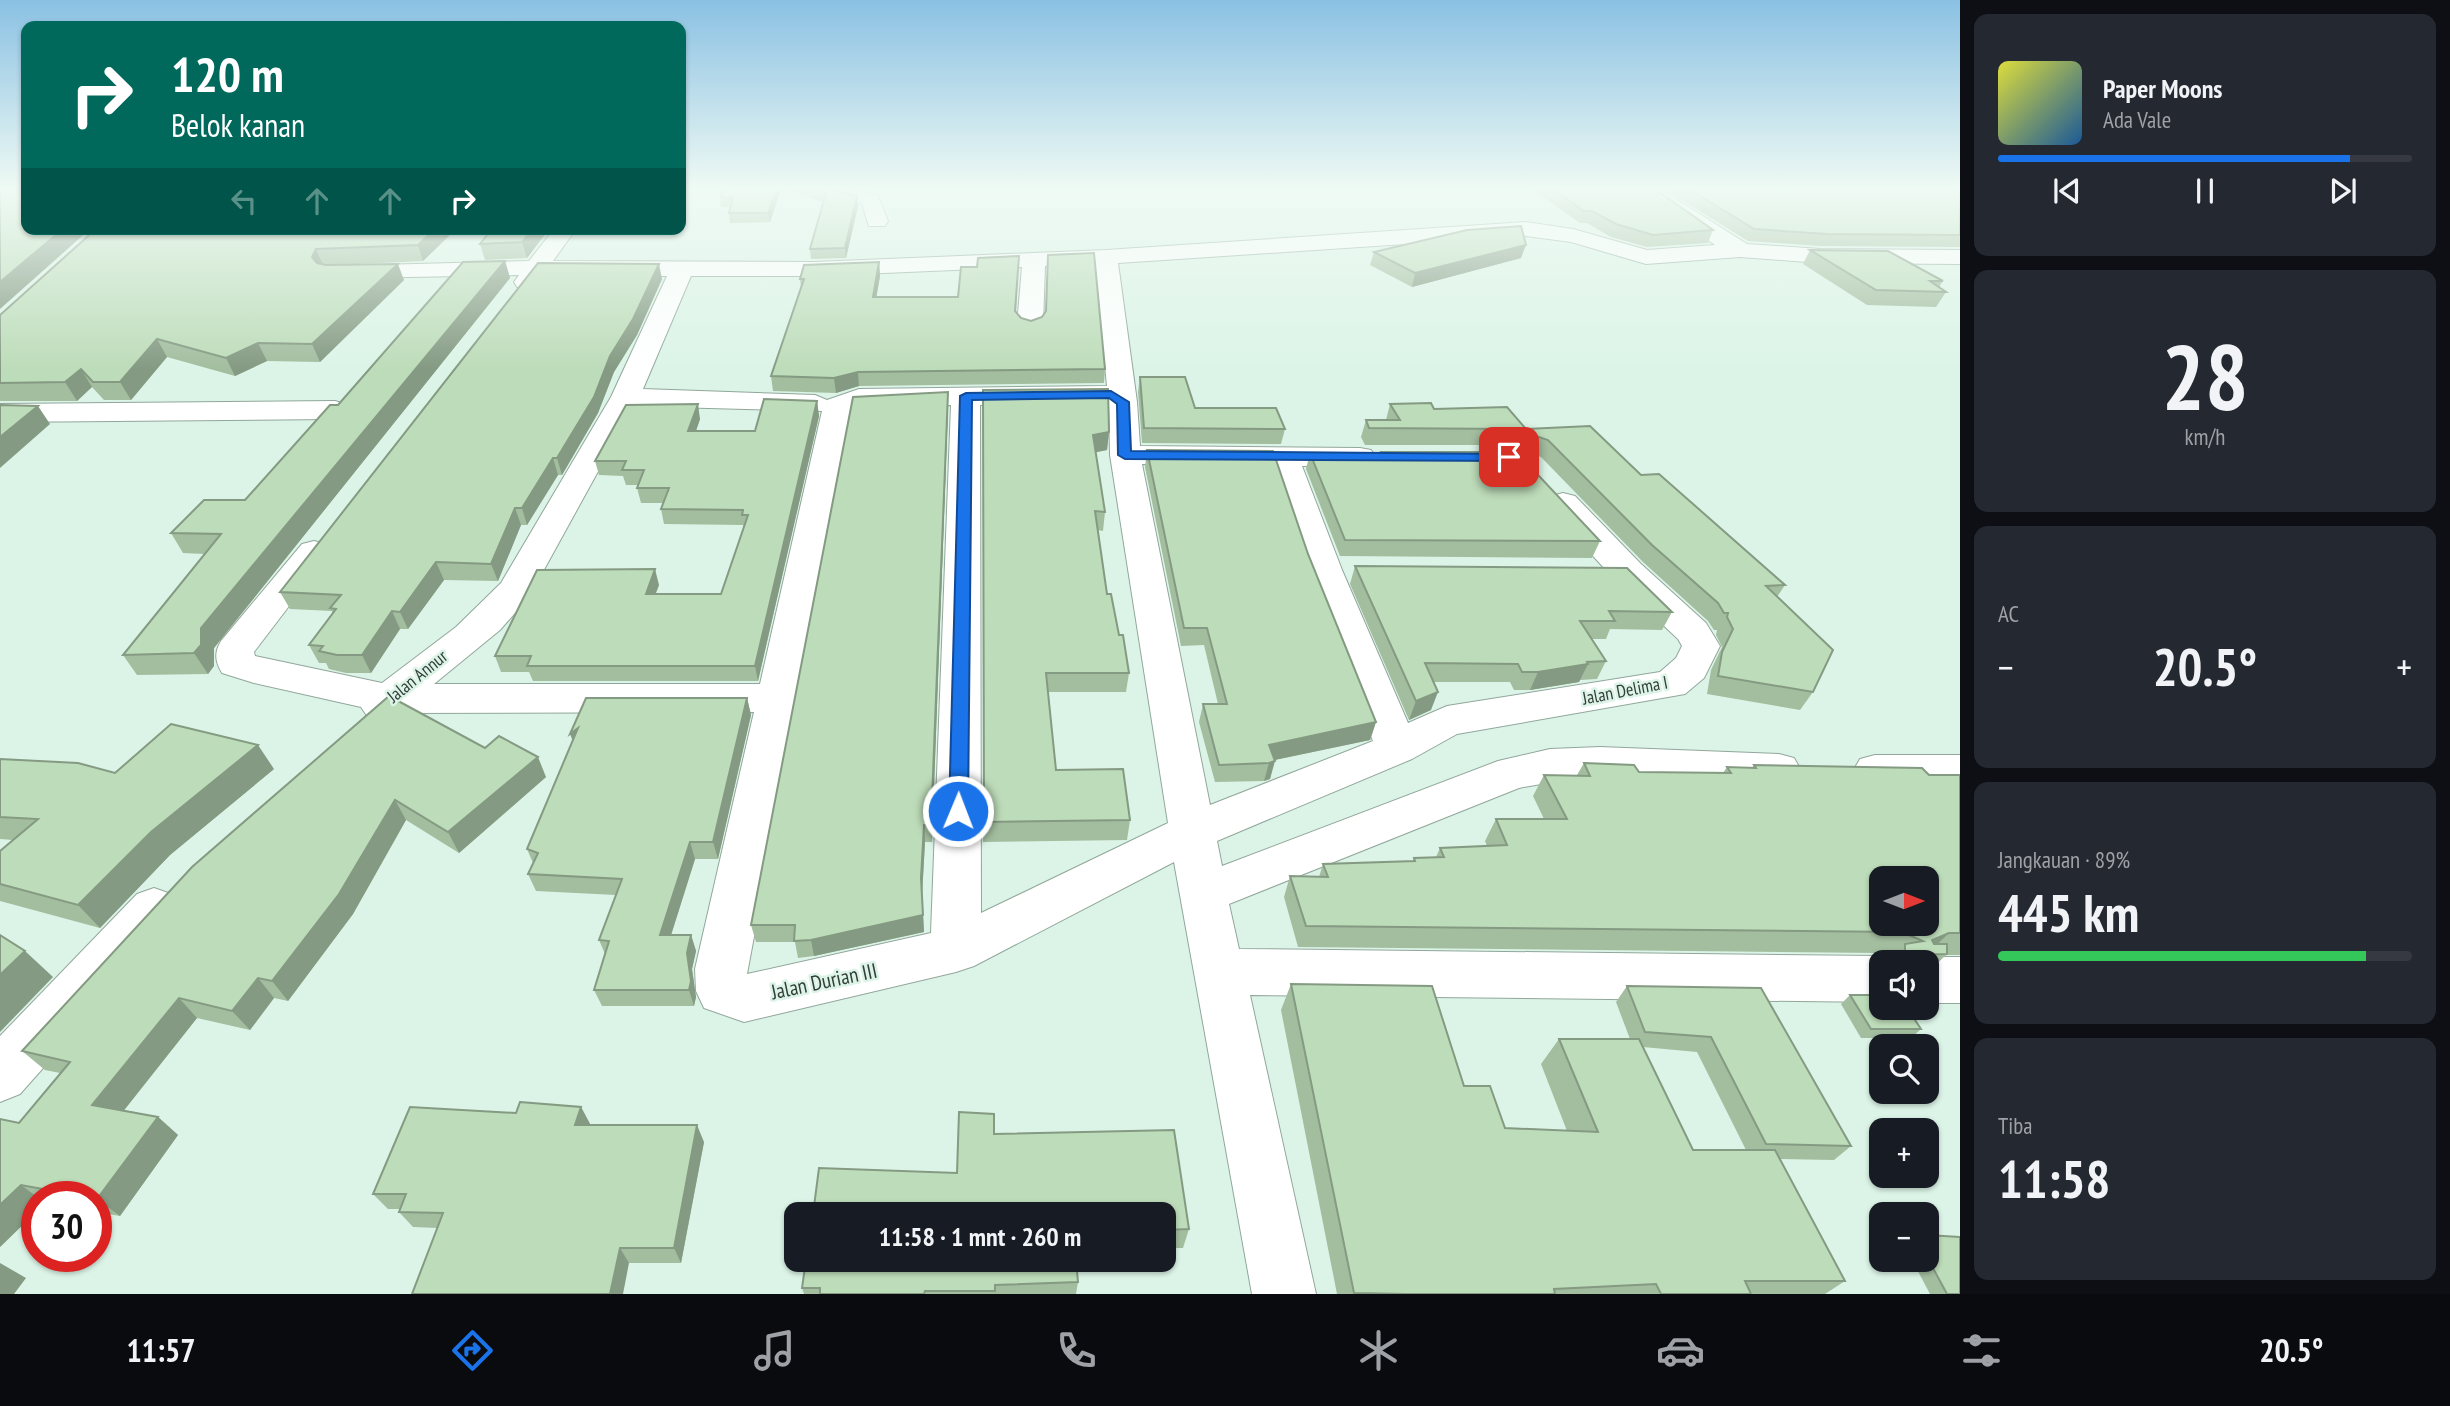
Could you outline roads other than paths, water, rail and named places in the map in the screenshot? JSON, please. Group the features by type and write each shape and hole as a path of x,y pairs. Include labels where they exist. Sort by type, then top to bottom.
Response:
{"street":[{"path":"511,300 550,249"},
{"path":"333,272 537,268 814,269 1034,261 1202,249"},
{"path":"1620,249 1646,257 1745,251 1820,256 1960,257"},
{"path":"1106,257 1123,402 1125,455 1203,894 1284,1294"},
{"path":"1030,325 1034,261"},
{"name":"Jalan Annur","path":"357,726 505,604 516,589 625,397 682,268"},
{"path":"625,397 838,405 859,398 1111,394 1123,402"},
{"path":"956,950 966,396"},
{"path":"330,530 235,650 236,664 389,699 776,699 838,405"},
{"path":"0,413 335,410"},
{"path":"1125,455 1390,457"},
{"path":"1283,456 1324,570 1397,748"},
{"name":"Jalan Delima I","path":"1193,831 1397,748 1447,721 1671,684 1686,674 1698,658 1701,646 1693,632 1628,572 1538,476"},
{"path":"1324,570 1365,571"},
{"path":"1586,571 1628,572"},
{"name":"Jalan Durian III","path":"776,699 721,969 722,991 744,998 956,950 1193,831"},
{"path":"1203,894 1418,808 1513,773 1550,765 1600,763 1824,771 1960,771"},
{"path":"0,1075 180,881"},
{"path":"1220,972 1869,979"},
{"path":"1939,980 1960,980"}]}
